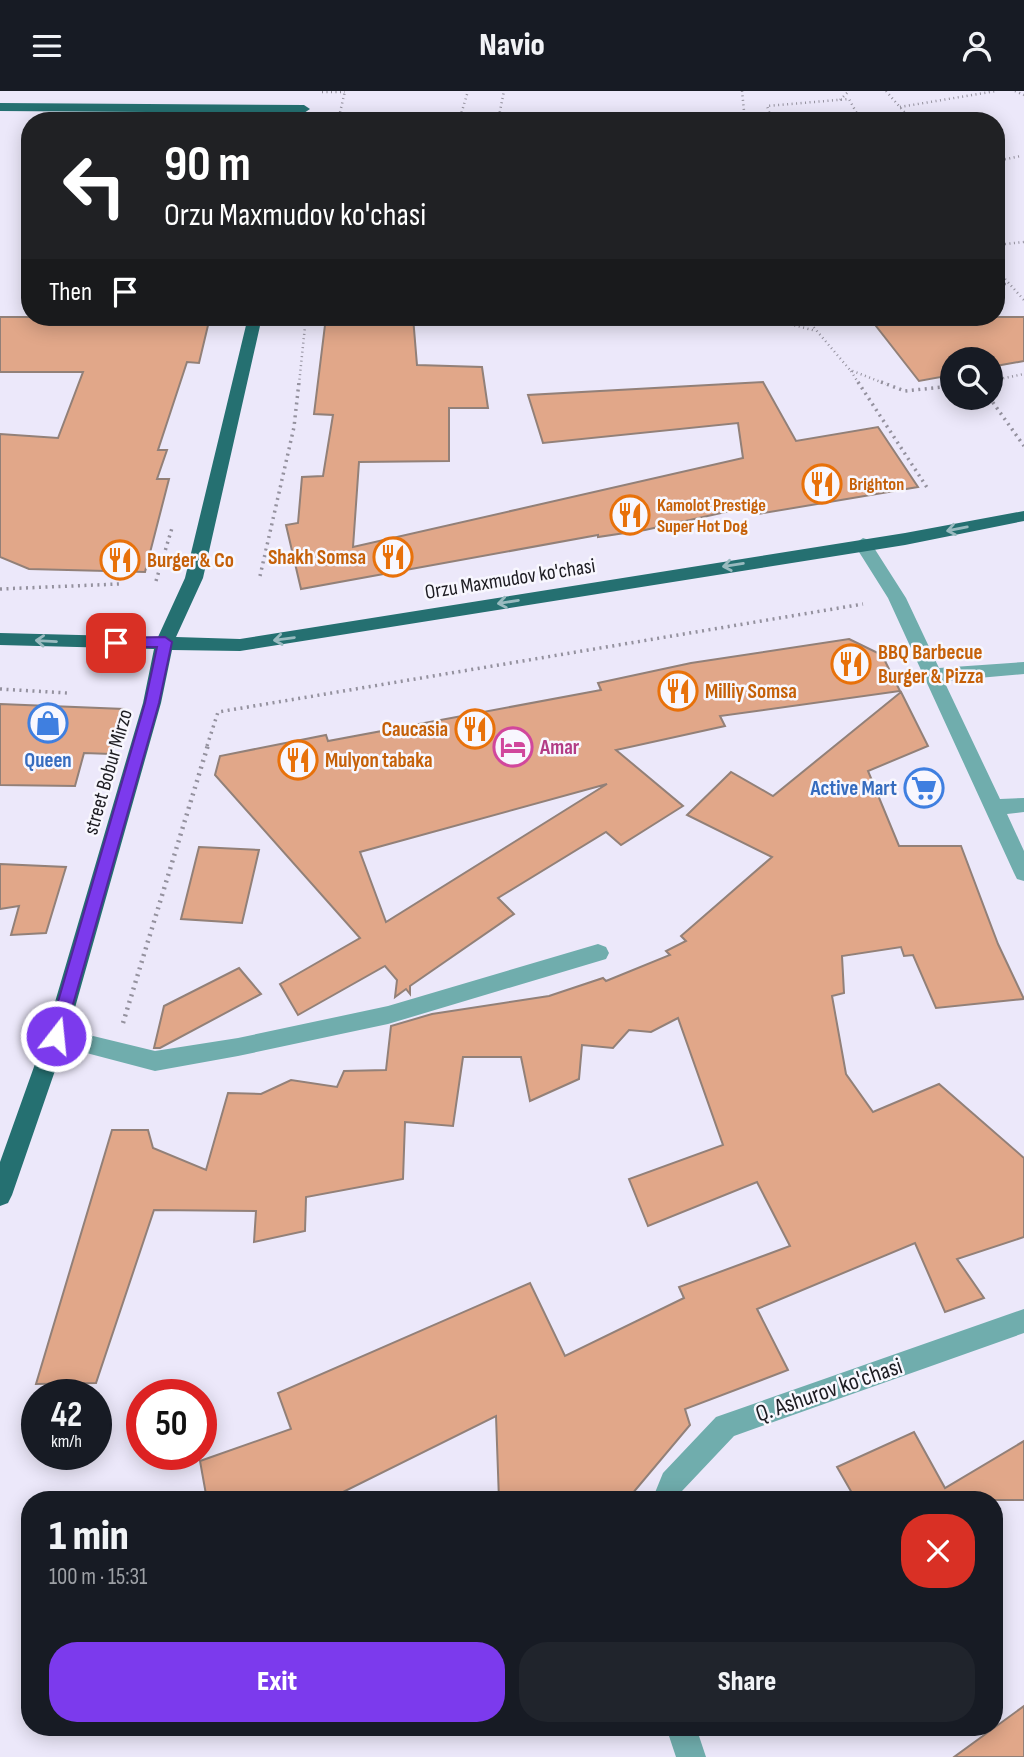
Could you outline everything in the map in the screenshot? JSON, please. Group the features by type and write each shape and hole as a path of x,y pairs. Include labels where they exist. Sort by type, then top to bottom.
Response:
{"main road":[{"path":"303,112 308,93"},
{"path":"0,107 189,112"},
{"name":"street Bobur Mirzo","path":"0,1195 56,1036 152,703 165,642 194,578 253,326"},
{"name":"Orzu Maxmudov ko'chasi","path":"0,639 240,645 905,539 1024,516"}],"street":[{"path":"863,544 897,598 1024,873"},
{"path":"933,675 1024,668"},
{"path":"994,807 1024,805"},
{"path":"56,1036 155,1061 388,1016 598,953"},
{"name":"Q. Ashurov ko'chasi","path":"668,1491 671,1482 725,1426 1024,1321"},
{"path":"684,1736 691,1757"}],"path":[{"path":"340,112 345,91"},
{"path":"462,112 468,91"},
{"path":"500,112 504,91"},
{"path":"741,91 744,112"},
{"path":"840,100 849,91"},
{"path":"886,91 904,112"},
{"path":"900,107 996,91"},
{"path":"1015,91 1024,95"},
{"path":"769,112 767,106 849,99 856,112"},
{"path":"1005,159 1021,156"},
{"path":"1005,244 1024,242"},
{"path":"1005,279 1024,300"},
{"path":"1005,284 1010,284"},
{"path":"260,576 294,427 305,326"},
{"path":"803,326 817,331"},
{"path":"813,326 850,370 928,489"},
{"path":"850,370 905,391 940,387"},
{"path":"1003,378 1024,374"},
{"path":"998,410 1024,446"},
{"path":"718,524 734,522"},
{"path":"0,589 119,584"},
{"path":"114,1050 218,712 863,604"},
{"path":"0,689 67,693"}],"building":[{"path":"0,317 21,317 21,326 208,326 199,363 187,362 158,450 167,450 157,479 169,479 145,572 29,569 0,557 0,434 58,438 83,372 0,372"},
{"path":"1005,317 1024,317 1024,361 1003,365 1003,347 940,347 940,377 919,381 876,326 1005,326"},
{"path":"325,326 414,326 417,365 482,367 488,408 449,408 449,461 359,462 353,547 743,458 738,423 543,443 528,395 763,382 796,441 878,427 918,487 752,515 748,507 645,530 598,535 301,589 286,525 298,523 302,477 323,476 333,415 314,414"},
{"path":"849,639 882,655 900,691 720,716 725,726 616,750 683,806 621,845 606,832 498,898 514,914 410,986 410,994 406,989 395,997 397,980 385,966 298,1015 280,984 360,938 215,775 220,756 326,735 328,741 601,690 598,683 691,663","holes":["607,784 386,922 360,852"]},
{"path":"901,692 928,746 868,771 899,846 961,846 998,944 1024,999 936,1008 913,955 904,956 901,947 842,956 844,993 832,996 846,1074 873,1112 939,1084 1024,1158 1024,1237 957,1259 984,1298 945,1312 915,1243 757,1309 788,1370 685,1409 690,1425 635,1491 499,1491 496,1416 345,1491 205,1491 202,1470 217,1470 217,1455 291,1429 278,1393 530,1283 565,1356 684,1298 679,1287 790,1246 757,1182 648,1226 629,1179 723,1145 678,1018 651,1032 629,1030 613,1048 582,1045 579,1079 530,1101 521,1057 463,1057 453,1126 405,1122 403,1179 306,1197 305,1231 254,1242 256,1211 154,1210 97,1379 37,1379 112,1130 148,1130 153,1148 206,1170 228,1093 261,1094 291,1080 337,1087 344,1071 386,1070 391,1026 432,1014 549,996 603,978 606,981 670,955 666,951 686,941 681,936 772,857 687,815 731,772 773,796"},
{"path":"0,704 124,709 111,754 84,753 75,786 0,785"},
{"path":"199,847 259,850 242,923 181,919"},
{"path":"0,864 66,867 46,933 11,935 19,906 0,909"},
{"path":"239,968 261,994 160,1048 154,1048 164,1006"},
{"path":"914,1432 945,1488 1024,1441 1024,1500 1003,1500 1003,1491 851,1491 837,1467"},
{"path":"1024,1706 1024,1757 954,1757 983,1736 1003,1736 1003,1721"}],"place":[{"name":"Brighton","path":"822,484"},
{"name":"Kamolot Prestige Super Hot Dog","path":"630,515"},
{"name":"Shakh Somsa","path":"393,557"},
{"name":"Burger & Co","path":"120,560"},
{"name":"BBQ Barbecue Burger & Pizza","path":"851,664"},
{"name":"Milliy Somsa","path":"678,691"},
{"name":"Queen","path":"48,723"},
{"name":"Caucasia","path":"475,729"},
{"name":"Amar","path":"513,747"},
{"name":"Mulyon tabaka","path":"298,760"},
{"name":"Active Mart","path":"924,788"}],"route":[{"path":"56,1036 152,703 165,642 116,643"}]}
